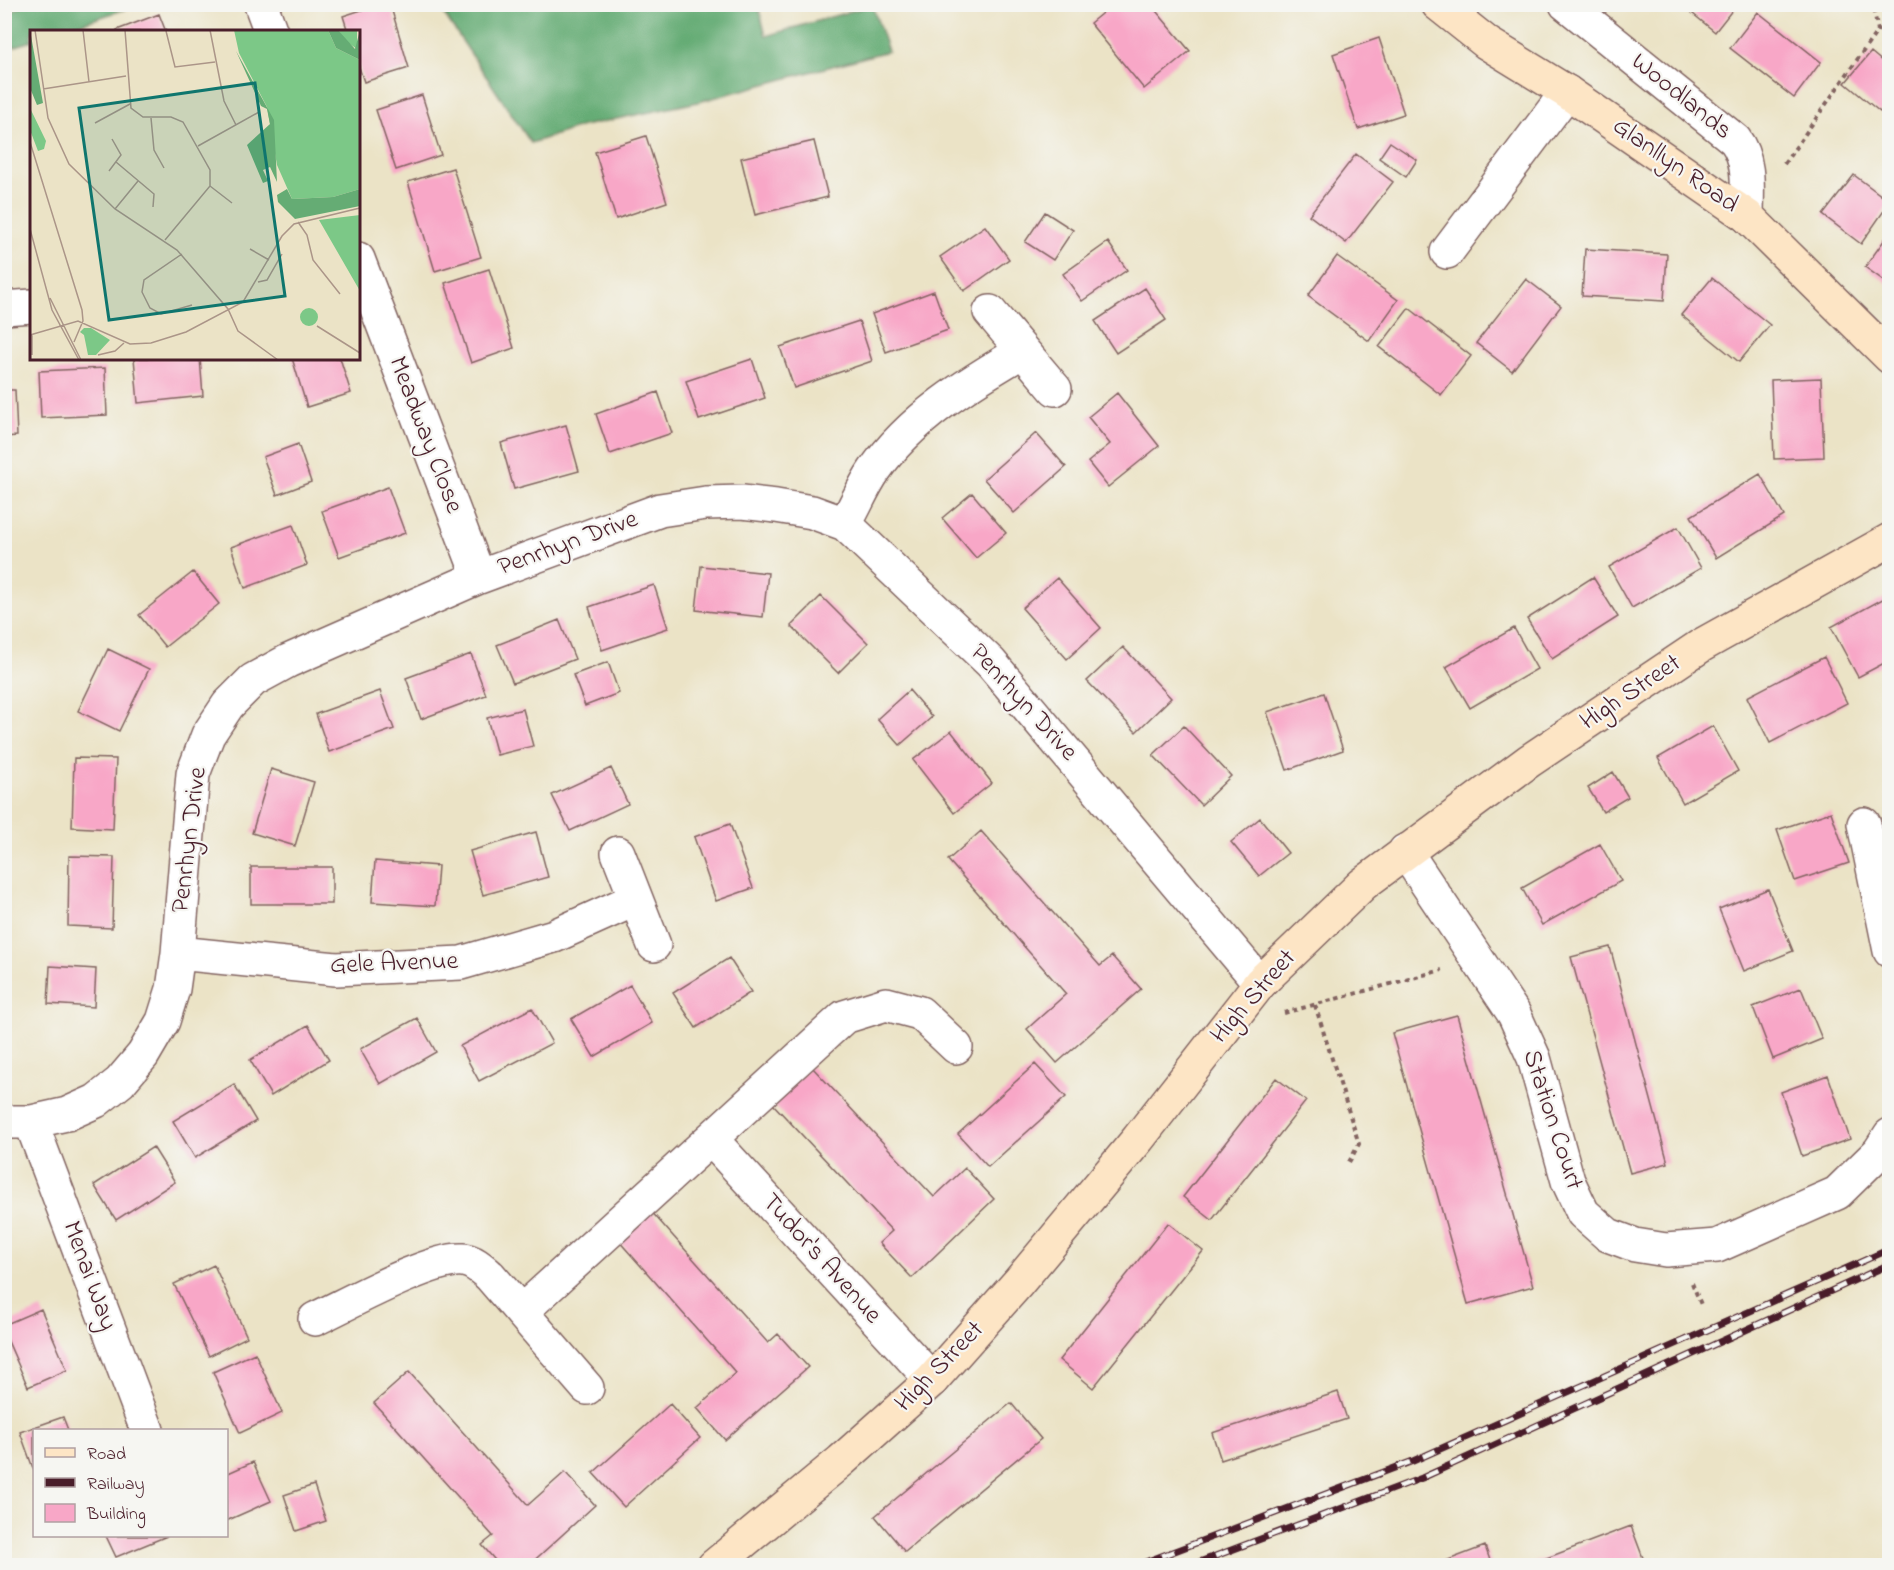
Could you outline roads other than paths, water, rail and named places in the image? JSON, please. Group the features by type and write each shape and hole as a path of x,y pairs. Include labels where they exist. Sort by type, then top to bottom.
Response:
{"street":[{"name":"Glanllyn Road","path":"1438,4 1487,43 1567,92 1748,216 1890,357"},
{"name":"Woodlands","path":"1566,4 1735,140 1743,151 1746,163 1748,216"},
{"path":"261,5 270,30"},
{"path":"1447,252 1567,92"},
{"name":"Meadway Close","path":"360,264 479,577"},
{"path":"4,309 30,306"},
{"path":"990,312 1055,389"},
{"path":"845,524 874,471 915,425 967,384 1023,351"},
{"name":"Penrhyn Drive","path":"18,1122 67,1114 96,1101 120,1082 143,1055 163,1021 173,989 178,953 193,774 208,735 228,705 253,680 288,661 479,577 660,510 706,503 742,502 776,506 812,512 845,524 991,663 1260,983"},
{"name":"High Street","path":"714,1566 841,1461 932,1380 1018,1283 1108,1175 1260,983 1363,884 1529,761 1702,645 1890,540"},
{"path":"1864,824 1890,951"},
{"name":"Station Court","path":"1405,852 1514,1014 1526,1037 1573,1192 1583,1213 1608,1235 1635,1245 1666,1250 1717,1246 1837,1193 1879,1152 1890,1135"},
{"path":"618,853 654,945"},
{"name":"Gele Avenue","path":"178,953 336,969 461,963 554,936 636,899"},
{"path":"521,1312 844,1017 886,1004 920,1013 956,1047"},
{"name":"Menai Way","path":"18,1122 146,1429"},
{"name":"Tudor's Avenue","path":"711,1139 932,1380"},
{"path":"315,1319 436,1263 466,1260 479,1266 587,1388"}],"railway":[{"path":"1135,1566 1413,1461 1890,1249"},
{"path":"1189,1566 1422,1478 1890,1264"}]}
